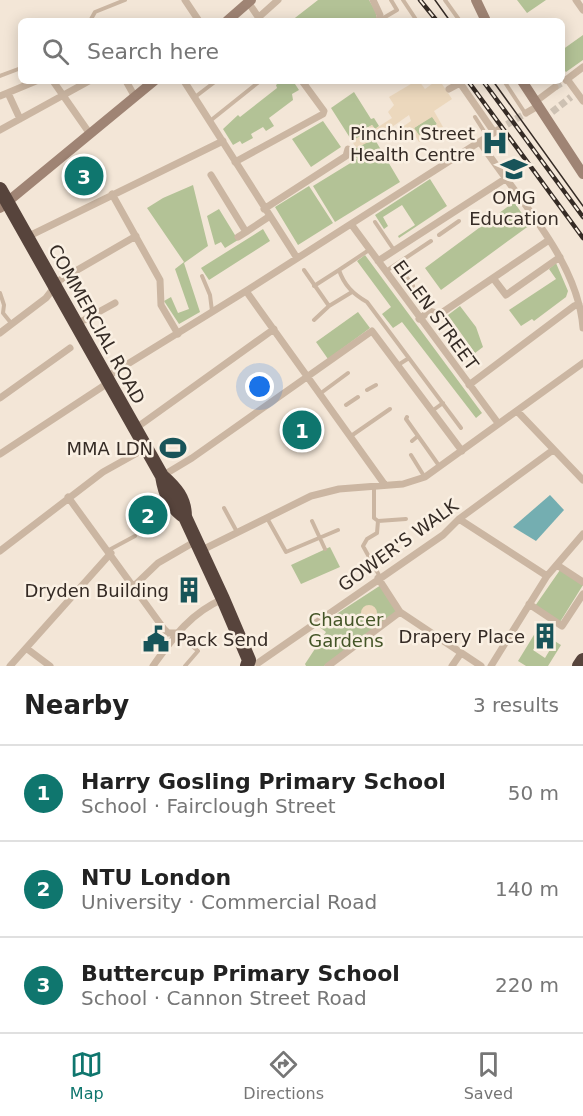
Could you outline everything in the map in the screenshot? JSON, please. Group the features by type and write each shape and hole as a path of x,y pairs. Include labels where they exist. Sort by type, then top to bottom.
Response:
{"highway":[{"name":"COMMERCIAL ROAD","path":"0,189 4,206 27,237 75,325 136,428 162,476 165,493 175,510 185,517 253,664"},
{"path":"579,666 583,660"}],"main road":[{"path":"476,0 485,18"},
{"path":"230,18 250,1"},
{"path":"4,206 150,84"},
{"path":"524,84 536,104 548,114 583,174"}],"street":[{"path":"185,0 197,18"},
{"path":"261,18 278,0"},
{"path":"373,0 379,18"},
{"path":"576,0 583,10"},
{"path":"250,1 259,18"},
{"path":"583,67 566,80 573,96 583,101"},
{"path":"0,96 29,84"},
{"path":"55,84 90,134"},
{"path":"0,130 83,84"},
{"path":"128,84 135,97"},
{"path":"186,84 297,258"},
{"path":"235,162 323,114 324,111 304,84"},
{"path":"449,90 459,84"},
{"path":"0,454 212,311 496,131 463,84"},
{"path":"526,113 555,87"},
{"path":"8,93 20,119"},
{"path":"27,237 223,141"},
{"path":"480,142 560,257 579,304 583,328"},
{"path":"264,209 346,156 348,149"},
{"path":"211,175 246,232"},
{"path":"378,261 505,179"},
{"path":"112,194 160,280 161,305 178,334"},
{"path":"238,237 270,216"},
{"name":"ELLEN STREET","path":"351,224 498,423"},
{"path":"0,333 45,298 60,280 136,236"},
{"path":"420,319 430,310 440,314 549,240"},
{"path":"493,278 506,295 560,257"},
{"path":"246,291 336,412 385,485"},
{"path":"75,325 114,303"},
{"path":"469,385 579,304"},
{"path":"136,428 274,329"},
{"path":"162,476 192,458 373,331 462,451"},
{"path":"0,398 70,348"},
{"path":"134,586 158,563 237,532 311,495 339,489 403,484 425,477 583,363"},
{"path":"517,411 583,480"},
{"path":"0,550 68,497 91,485 146,447"},
{"name":"GOWER'S WALK","path":"253,664 443,535 459,519 553,450"},
{"path":"68,497 168,633 176,633"},
{"path":"459,519 547,576"},
{"path":"491,666 547,576 583,534"},
{"path":"10,666 110,552"},
{"path":"557,565 583,582"},
{"path":"379,578 400,612 481,666"},
{"path":"529,604 562,626 583,594"},
{"path":"153,666 176,633 207,606 223,599"},
{"path":"328,666 400,612"},
{"path":"26,648 50,666"},
{"path":"452,666 461,653"}],"lane":[{"path":"102,0 106,7"},
{"path":"92,18 95,12 124,0"},
{"path":"383,18 397,10 391,0"},
{"path":"403,0 415,18"},
{"path":"445,0 458,18"},
{"path":"0,76 18,69"},
{"path":"195,97 212,84"},
{"path":"210,121 256,84"},
{"path":"506,84 526,113"},
{"path":"474,117 487,137"},
{"path":"439,220 445,230"},
{"path":"439,235 459,221"},
{"path":"375,222 394,250"},
{"path":"386,272 423,250 431,241"},
{"path":"314,286 369,250"},
{"path":"397,264 413,286"},
{"path":"304,270 329,306"},
{"path":"339,270 352,292 367,302 461,428"},
{"path":"202,276 210,295 212,311"},
{"path":"314,320 329,306 352,292"},
{"path":"0,293 4,305 3,313 12,324"},
{"path":"398,365 409,358"},
{"path":"321,393 348,373"},
{"path":"367,390 376,385"},
{"path":"346,405 358,397"},
{"path":"432,411 443,403"},
{"path":"351,436 390,409"},
{"path":"407,417 406,419 440,467"},
{"path":"412,441 418,436"},
{"path":"411,455 425,477"},
{"path":"374,486 374,518 378,521 406,519"},
{"path":"224,508 237,532"},
{"path":"267,517 286,552 338,530"},
{"path":"312,521 324,549"},
{"path":"378,521 377,533 367,539 363,546 379,578"},
{"path":"110,552 135,536"},
{"path":"176,633 198,651 185,666"}],"green space":[{"path":"318,0 369,0 376,13 376,18 295,18"},
{"path":"517,0 546,0 527,13"},
{"path":"583,35 583,60 566,72 565,71 565,48"},
{"path":"295,84 299,90 292,94 293,100 269,118 274,126 266,131 263,127 251,134 253,138 242,144 240,141 233,145 223,129 238,115 240,117 277,88 276,85"},
{"path":"354,92 371,119 374,118 379,126 375,129 372,125 365,129 364,134 352,141 331,108"},
{"path":"432,116 437,124 419,136 414,128"},
{"path":"323,121 341,147 311,167 292,139"},
{"path":"374,138 400,182 335,222 313,186 357,159 353,150"},
{"path":"430,179 447,206 399,238 398,236 415,225 402,205 383,217 388,226 384,229 375,215"},
{"path":"193,185 208,246 184,263 200,312 179,324 164,301 171,297 178,313 189,309 175,269 184,262 147,208"},
{"path":"309,186 333,223 298,245 275,207"},
{"path":"514,202 530,225 441,290 425,268"},
{"path":"219,209 238,240 225,248 221,242 215,245 207,216"},
{"path":"263,229 270,241 209,280 201,268"},
{"path":"365,255 482,413 476,418 402,322 393,328 382,314 391,307 357,261"},
{"path":"556,263 568,291 566,297 534,321 532,319 521,326 509,310 556,279 549,269"},
{"path":"460,306 476,327 483,347 475,353 448,315"},
{"path":"358,312 370,328 328,359 316,342"},
{"path":"330,547 340,567 301,584 291,565"},
{"path":"560,570 583,585 560,622 535,606"},
{"name":"Chaucer Gardens","path":"381,585 400,615 324,666 306,666 305,664 326,632 318,626"},
{"path":"537,630 561,645 548,666 526,666 518,661","holes":["539,640 551,648 545,658 533,650"]}],"shaded area":[{"path":"411,84 421,84 425,89 432,84 442,84 452,99 434,111 443,127 419,142 410,127 403,130 401,128 411,121 409,115 375,139 356,148 352,141 364,134 365,129 372,125 375,129 392,118 388,112 394,105 389,97","holes":["432,117 437,124 419,135 414,128"]},
{"path":"369,605 375,607 377,613 375,619 369,621 363,619 361,613 363,607"}],"water":[{"path":"550,495 564,510 536,541 513,527"}],"tunnel":[{"path":"555,87 560,84"},
{"path":"552,112 571,97"},
{"path":"498,130 526,113"}],"tram line":[{"path":"435,0 448,18"},
{"path":"495,84 583,206"}],"railway":[{"path":"420,0 435,18"},
{"path":"470,84 583,238"},
{"path":"485,84 583,217"}],"place":[{"name":"Pinchin Street Health Centre","path":"495,143"},
{"name":"OMG Education","path":"514,169"},
{"name":"Buttercup Primary School","path":"84,176"},
{"name":"Harry Gosling Primary School","path":"302,430"},
{"name":"MMA LDN","path":"173,448"},
{"name":"NTU London","path":"148,515"},
{"name":"Dryden Building","path":"189,590"},
{"name":"Drapery Place","path":"545,636"},
{"name":"Pack Send","path":"156,639"}]}
